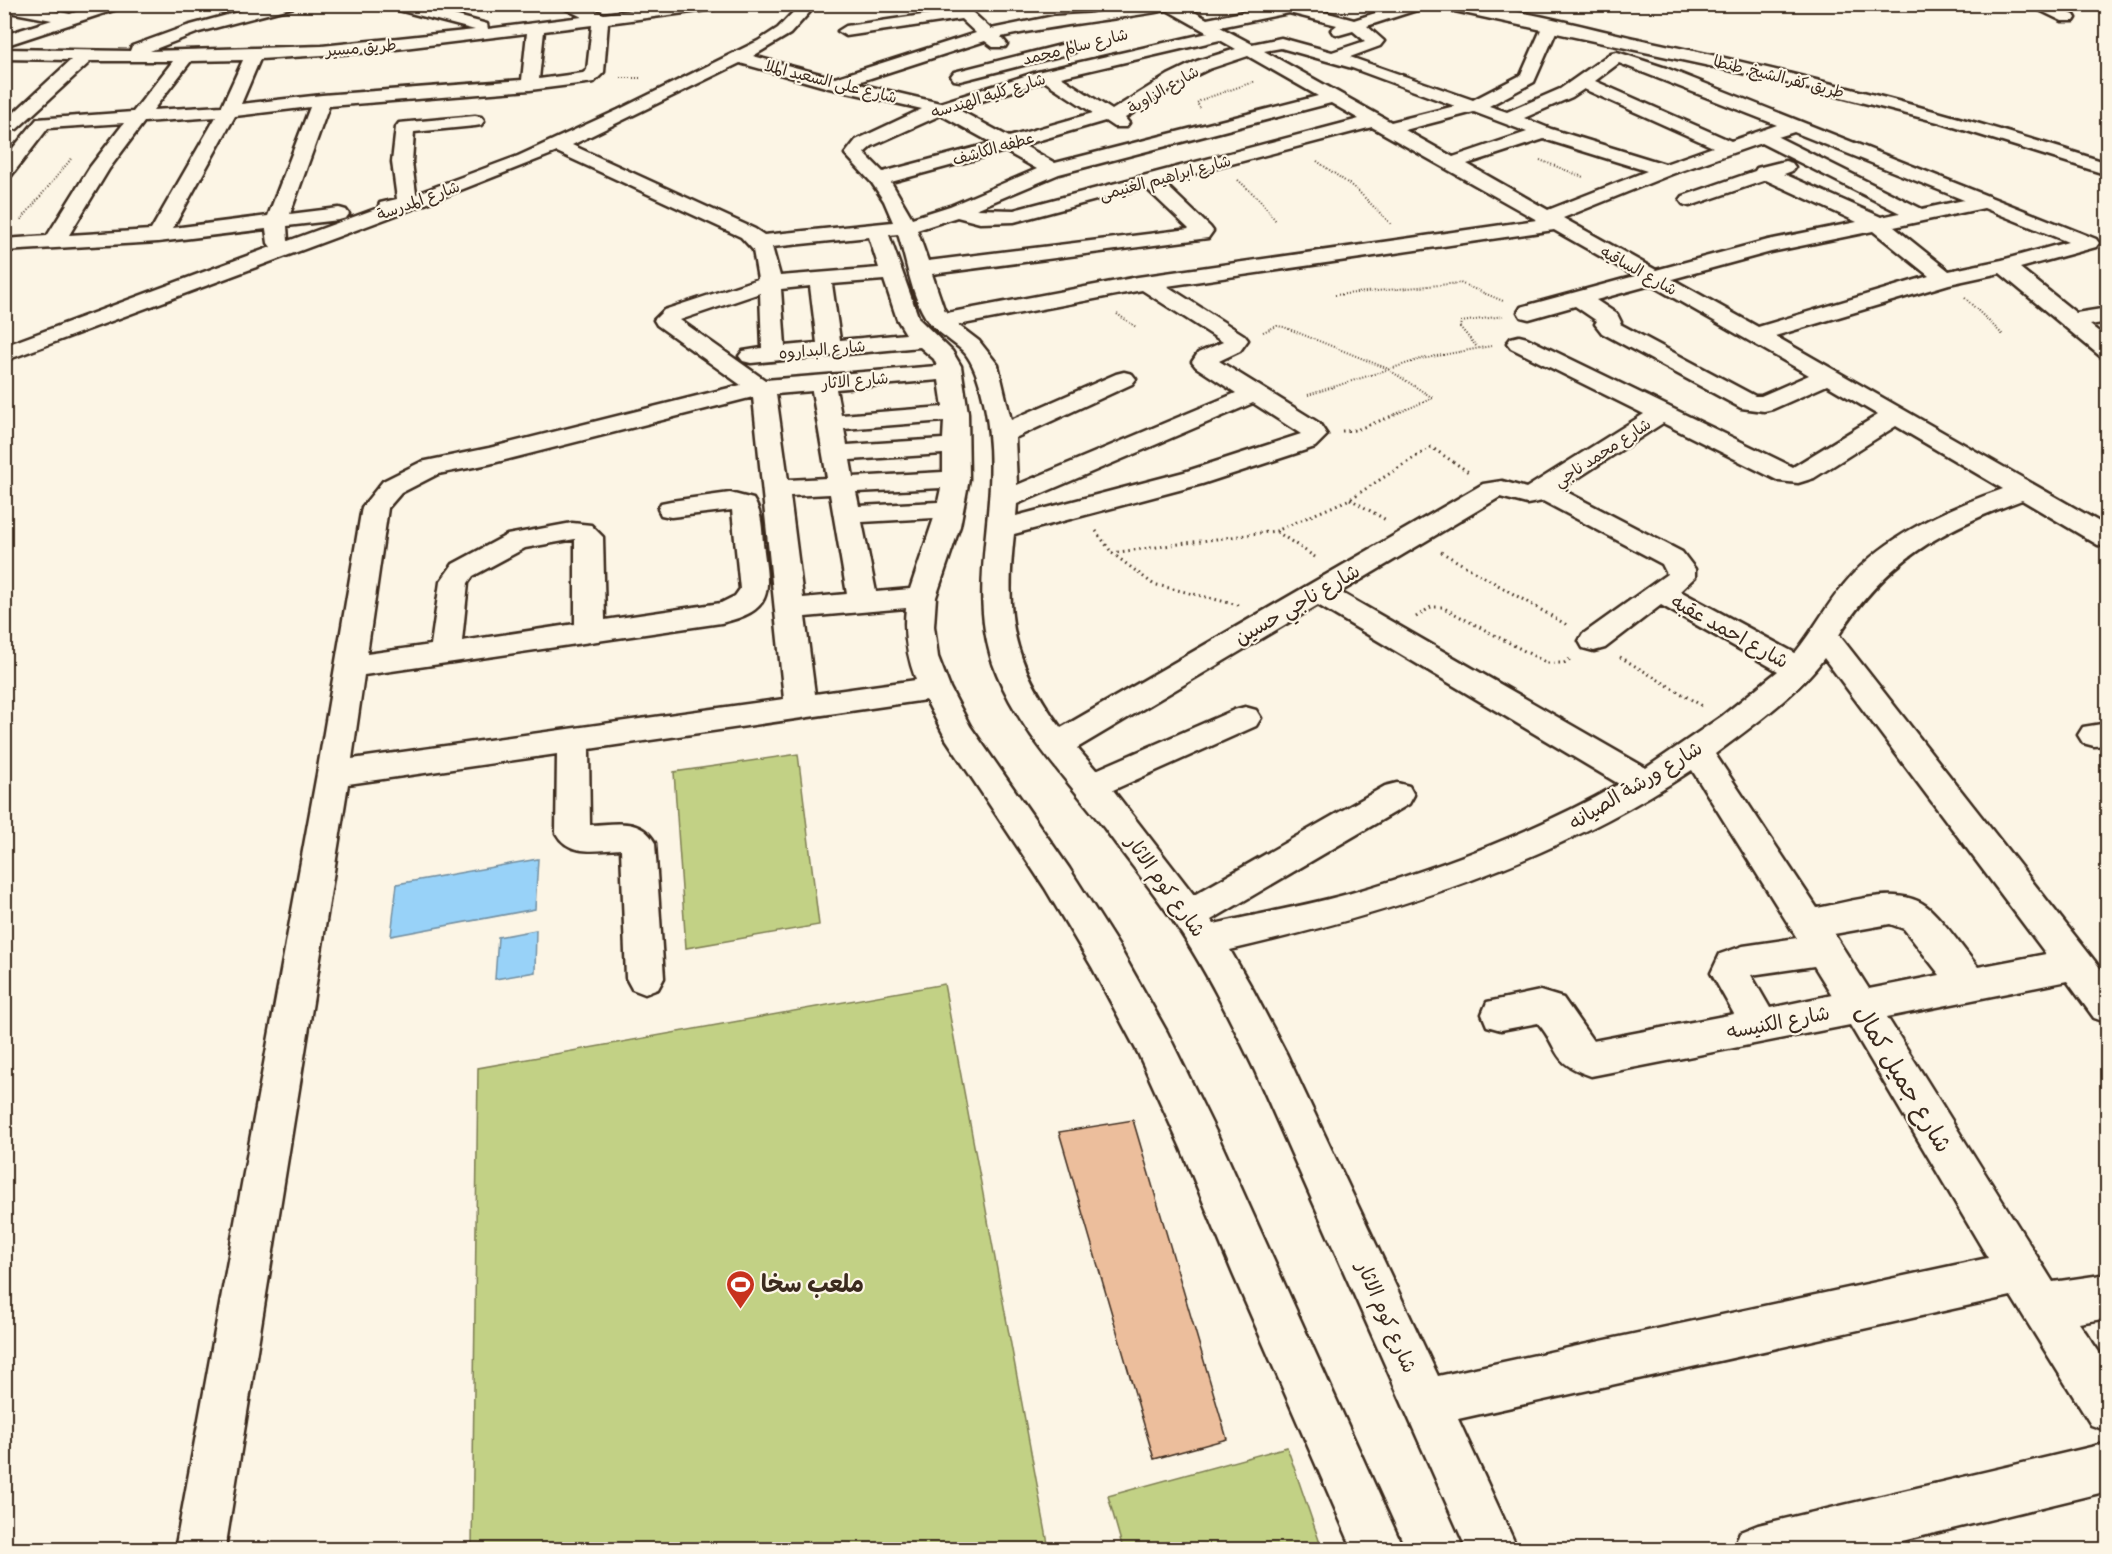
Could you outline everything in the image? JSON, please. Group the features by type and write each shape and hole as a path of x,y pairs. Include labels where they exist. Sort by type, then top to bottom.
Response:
{"street":[{"path":"4,41 117,4"},
{"path":"121,56 193,29 288,4"},
{"path":"393,4 497,31"},
{"path":"8,125 229,111 322,100 530,85 588,78 594,75 601,18 563,4"},
{"name":"طريق مسير","path":"4,54 184,57 322,51 405,43 601,18 633,9 715,4"},
{"path":"1063,4 1080,20"},
{"path":"1295,46 1420,4"},
{"name":"طريق كفر الشيخ, طنطا","path":"1445,4 1635,42 1884,102 2108,169"},
{"name":"طريق كفر الشيخ, طنطا","path":"1484,4 1694,47 1822,77 2020,131 2108,159"},
{"path":"2034,4 2068,18"},
{"path":"4,6 72,20"},
{"path":"1295,6 1355,25 1375,39 1376,42 1332,57"},
{"name":"شارع كليه الهندسه","path":"891,228 894,201 879,179 854,154 857,148 940,108 1051,75 1156,50 1204,26 1295,6"},
{"path":"820,9 846,31 878,70"},
{"name":"شارع المدرسة","path":"4,354 408,204 557,145 738,57 820,9"},
{"path":"846,31 903,23 957,9 986,34 1051,75 1075,101 1109,116 1151,144"},
{"path":"836,84 986,34 1059,20 1168,11"},
{"name":"شارع الساقيه","path":"1168,11 1204,26 1828,376 2022,491 2102,532"},
{"path":"903,23 924,55 960,76 993,91"},
{"name":"شارع ابراهيم الغنيمى","path":"957,210 980,217 1003,218 1289,143 1474,107 1528,78 1551,25"},
{"path":"530,85 536,26"},
{"path":"1508,117 1560,96 1583,82 1635,42"},
{"path":"4,245 158,236 276,223 408,204 402,162 405,127 400,69 405,43"},
{"name":"شارع سالم محمد","path":"960,76 1090,43"},
{"name":"شارع الزاوية","path":"1109,116 1203,65 1279,43 1295,46"},
{"path":"1295,46 1508,117 1544,133 1665,170"},
{"path":"1075,101 1100,80 1156,50"},
{"path":"297,103 322,51"},
{"path":"158,236 229,111 255,55"},
{"path":"8,125 86,56"},
{"path":"54,242 100,167 184,57"},
{"name":"شارع على السعيد الملا","path":"738,57 836,84 940,108 986,131 1052,170"},
{"path":"1617,57 1660,72 1985,202 2098,241"},
{"path":"1583,82 1731,148"},
{"path":"759,242 891,228 957,210 1052,170 1331,98"},
{"path":"279,251 276,223 322,100"},
{"name":"عطفه الكاشف","path":"879,179 1109,116"},
{"path":"405,127 475,121"},
{"path":"4,172 43,123"},
{"path":"963,138 1008,124"},
{"path":"801,708 774,489 766,401 759,388 666,322 666,318 769,283 905,271 1126,269 1409,245 1550,221 1615,189 1793,126"},
{"path":"1449,164 1544,133"},
{"path":"1763,137 1917,214"},
{"path":"557,145 748,233 759,242 763,248 769,283 774,353"},
{"path":"1690,200 1764,172 1850,149"},
{"path":"1764,172 1875,222 1945,278"},
{"path":"1126,269 1201,234 1203,231 1150,181"},
{"path":"1002,515 1193,478 1306,442 1314,435 1310,428 1204,362 1206,358 1236,343 1236,340 1126,269 1071,202"},
{"path":"1529,312 1768,246 1875,222 1985,202"},
{"name":"شارع كوم الاثار","path":"891,228 905,271 908,320 971,346 986,364 1002,435 1002,515 995,604 1000,638 1012,674 1056,746 1091,786 1197,928 1240,1001 1273,1067 1493,1550"},
{"path":"1755,335 1945,278 2004,266 2098,241"},
{"path":"2004,266 2108,351"},
{"name":"شارع البداروه","path":"718,359 829,348 933,330 1126,269"},
{"path":"820,278 829,348"},
{"path":"1577,298 1609,319 1610,322 1606,324 1610,328 1750,403 1764,404 1828,376"},
{"path":"1529,312 1551,327 1520,344 1778,471 1798,475 1896,415"},
{"path":"2070,321 2108,315"},
{"name":"شارع كوم الاثار","path":"933,330 950,372 954,462 922,597 919,626 923,657 935,688 957,731 1057,878 1105,956 1153,1044 1201,1145 1249,1259 1379,1550"},
{"name":"شارع الاثار","path":"200,1550 333,774 375,507 392,488 430,468 489,456 759,388 950,372"},
{"path":"1002,435 1124,379"},
{"path":"823,383 863,602"},
{"path":"1002,515 1266,400"},
{"name":"شارع محمد ناجي","path":"1542,490 1661,414"},
{"path":"830,423 954,462"},
{"path":"836,453 954,462"},
{"path":"774,489 841,486 954,462"},
{"path":"847,515 954,462"},
{"path":"1492,490 1504,489 1528,497 1542,490 1678,563 1681,577 1594,641"},
{"name":"شارع ناجي حسين","path":"1056,746 1492,490"},
{"name":"شارع ورشة الصيانه","path":"1197,928 1334,912 1451,875 1556,832 1646,784 1696,751 1799,669 1858,587 1891,556 1929,529 1974,508 2022,491"},
{"path":"349,667 733,610 751,597 754,589 744,505 730,501 671,509"},
{"path":"445,653 454,582 463,570 517,540 573,531 581,531 589,537 590,632"},
{"path":"1318,592 1646,784"},
{"name":"شارع احمد عقبه","path":"1661,593 1799,669"},
{"path":"790,609 922,597"},
{"path":"1824,637 2108,1006"},
{"path":"333,774 935,688"},
{"path":"1091,786 1245,717"},
{"path":"573,740 573,832 581,838 629,836 638,843 645,978"},
{"name":"شارع جميل كمال","path":"1696,751 1816,936 2032,1289 2108,1408"},
{"path":"1197,928 1397,795"},
{"path":"1760,1026 1733,983 1730,973 1734,965 1890,910 1906,912 1917,919 1970,985"},
{"name":"شارع الكنيسه","path":"1501,1014 1544,1007 1552,1012 1574,1048 1581,1055 1591,1059 2076,964"},
{"path":"1426,1402 2032,1289 2108,1296"},
{"path":"1758,1550 2108,1467"}],"path":[{"path":"19,223 104,118"},
{"path":"1289,143 1356,189 1409,245"},
{"path":"1502,146 1615,189"},
{"path":"1214,164 1260,200 1276,221"},
{"path":"1945,278 2002,335"},
{"path":"1335,295 1460,284 1529,312"},
{"path":"1266,400 1386,368 1477,347 1460,327 1461,322 1529,312"},
{"path":"1236,343 1277,327 1284,327 1386,368 1433,399 1356,430 1314,435"},
{"path":"1278,615 1153,584 1112,553 1276,531 1350,499 1431,447 1437,448 1492,490"},
{"path":"1350,499 1413,536"},
{"path":"1276,531 1345,576"},
{"path":"1390,633 1436,606 1442,607 1547,663 1564,663 1594,641"}],"green space":[{"path":"798,754 819,925 686,948 674,772"},
{"name":"ملعب سخا","path":"944,984 1049,1549 472,1549 478,1068"},
{"path":"1287,1447 1322,1549 1123,1549 1108,1496"}],"water":[{"path":"538,859 535,909 391,936 397,884"},
{"path":"536,930 535,972 495,979 498,937"}],"building":[{"path":"1133,1120 1227,1439 1154,1459 1059,1132"}],"railway":[{"path":"2099,4 2108,13"}],"place":[{"name":"ملعب سخا","path":"740,1310"}]}
